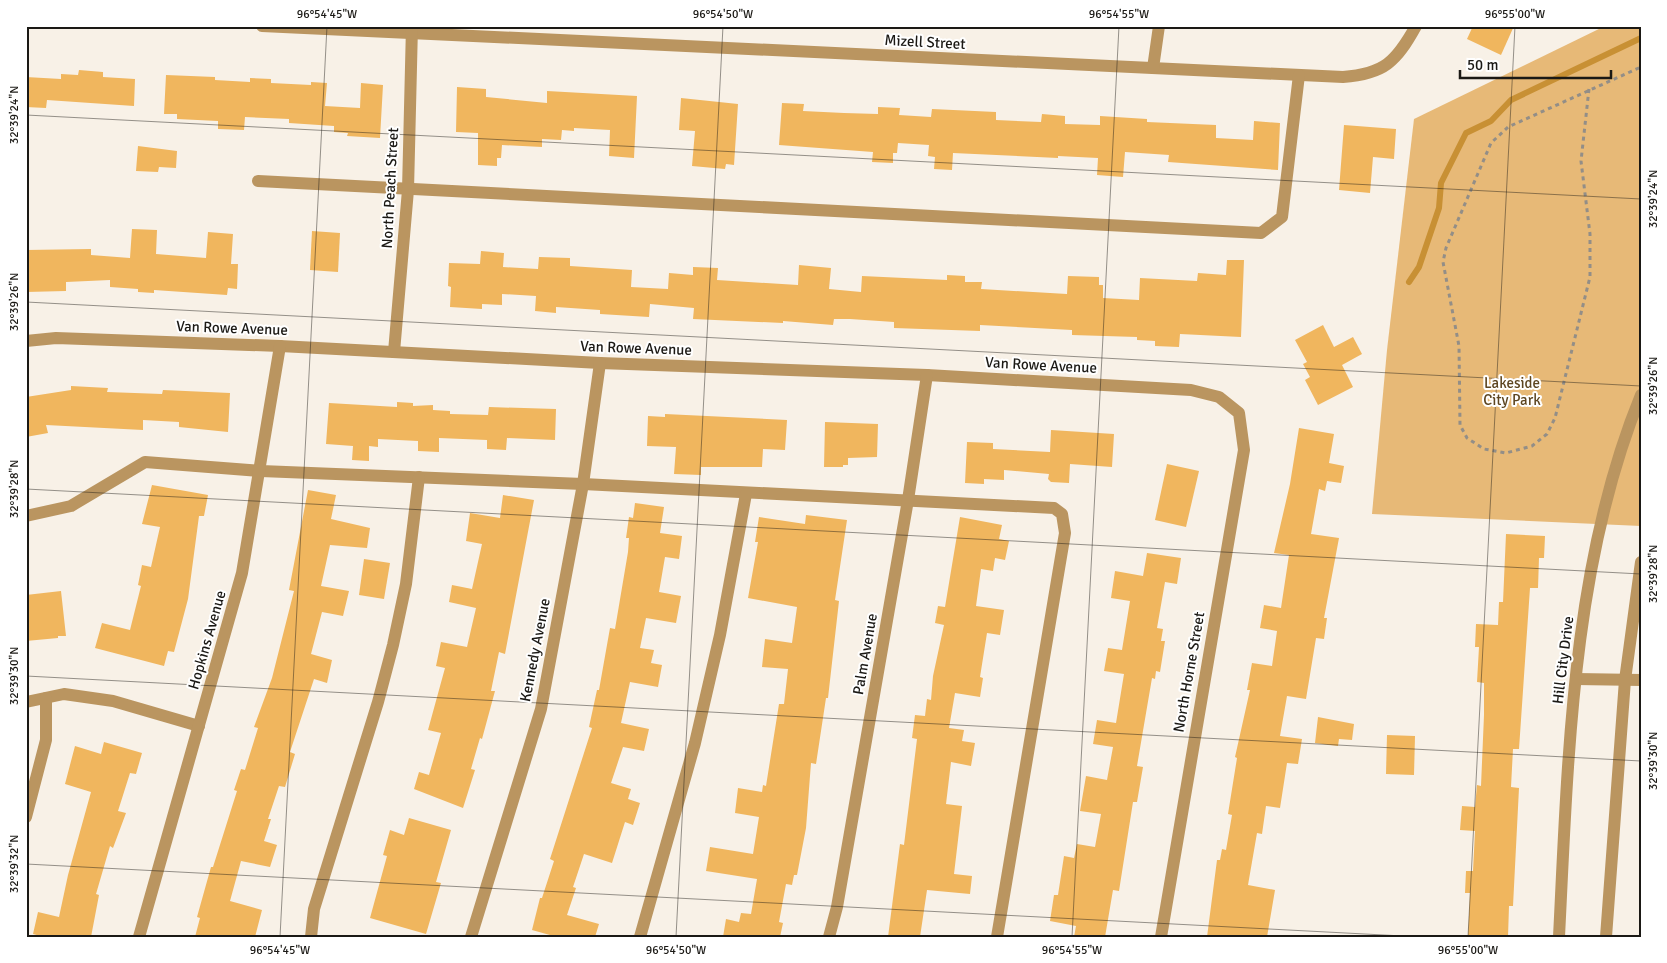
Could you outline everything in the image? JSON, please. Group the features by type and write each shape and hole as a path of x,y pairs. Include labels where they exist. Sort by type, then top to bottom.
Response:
{"street":[{"name":"Mizell Street","path":"262,26 412,30 1343,77 1368,75 1389,63 1404,48 1416,26"},
{"path":"1153,68 1159,26"},
{"name":"North Peach Street","path":"394,352 408,190 412,30"},
{"path":"258,181 1261,233 1282,217 1299,75"},
{"name":"Van Rowe Avenue","path":"26,342 56,338 280,346 600,363 927,375 1191,390 1219,397 1239,412"},
{"name":"Hopkins Avenue","path":"139,937 242,573 261,471 280,346"},
{"name":"Kennedy Avenue","path":"471,937 541,709 583,484 600,363"},
{"name":"Palm Avenue","path":"829,937 838,906 908,500 927,375"},
{"name":"Hill City Drive","path":"1559,937 1565,807 1576,679 1601,520 1627,429 1641,395"},
{"name":"North Horne Street","path":"1161,937 1244,450 1239,412"},
{"path":"26,516 72,506 145,462 261,471 583,484 746,494 1054,508 1062,514 1065,533 996,937"},
{"path":"311,937 314,909 330,862 341,816 378,702 393,645 406,584 420,477"},
{"path":"640,937 695,743 720,635 746,494"},
{"path":"1606,937 1625,680 1641,562"},
{"path":"1576,679 1641,680"},
{"path":"26,702 64,694 114,701 199,726"},
{"path":"26,817 46,740 46,698"}],"path":[{"path":"1589,89 1581,161 1590,234 1590,277 1555,418 1547,434 1532,446 1506,453 1484,449 1467,438 1460,425 1459,346 1443,262 1446,248 1491,143 1508,127 1589,89 1641,67"}],"green space":[{"name":"Lakeside City Park","path":"1605,26 1641,26 1641,526 1372,514 1387,350 1414,119"}],"building":[{"path":"1473,26 1514,26 1501,55 1467,39"},
{"path":"79,70 103,72 103,77 135,79 134,106 47,100 46,108 26,107 26,77 61,79 61,74 78,75"},
{"path":"166,75 215,77 215,80 250,82 250,78 271,79 271,83 311,85 311,82 327,83 325,106 360,108 361,83 383,85 380,138 347,136 348,133 334,132 334,126 289,123 289,119 245,117 244,130 218,129 218,121 177,119 177,114 164,114"},
{"path":"457,87 486,89 486,97 547,103 547,91 637,96 634,158 609,156 610,130 574,128 574,131 562,130 561,140 542,139 542,147 502,145 501,158 497,158 497,166 478,165 478,133 456,132"},
{"path":"681,98 738,104 734,165 726,164 725,169 692,166 695,131 679,130"},
{"path":"782,103 804,104 803,111 844,113 878,114 878,107 900,108 899,115 931,117 932,109 996,112 996,120 1041,122 1042,114 1065,116 1065,124 1100,125 1100,116 1147,119 1147,122 1216,125 1216,138 1253,140 1254,121 1280,123 1278,170 1168,162 1169,155 1125,152 1123,177 1097,175 1098,158 1058,156 1058,158 953,153 952,170 934,169 935,157 928,156 929,145 898,143 897,153 893,153 893,163 872,162 873,152 779,145"},
{"path":"1344,125 1396,129 1394,159 1373,157 1370,193 1339,190"},
{"path":"138,146 177,151 176,168 159,167 158,172 136,171"},
{"path":"132,229 157,230 156,254 206,258 208,232 233,234 231,264 238,264 237,289 228,288 227,295 154,290 154,293 138,292 138,289 110,287 110,280 66,282 66,291 26,292 26,250 91,249 91,255 130,258"},
{"path":"312,231 340,233 338,272 310,270"},
{"path":"481,251 504,253 503,267 538,269 539,257 570,258 570,266 632,270 631,287 668,289 669,273 693,275 693,267 718,268 717,280 798,285 799,265 831,268 829,289 861,292 862,276 947,280 947,275 965,276 965,282 982,282 981,289 1067,294 1068,276 1099,277 1099,285 1103,285 1103,298 1139,300 1140,278 1197,281 1198,273 1226,275 1227,260 1244,260 1241,337 1180,334 1179,347 1155,346 1155,341 1137,340 1137,337 1072,335 1072,330 980,325 980,331 894,328 894,322 850,319 834,319 833,325 783,321 783,323 693,319 694,308 650,304 649,317 600,314 600,310 556,307 556,313 535,311 536,296 502,294 502,305 482,304 482,309 450,307 451,287 448,286 449,263 480,264"},
{"path":"1323,325 1334,347 1353,337 1362,354 1342,365 1353,387 1318,405 1305,380 1310,377 1303,364 1307,362 1295,340"},
{"path":"71,386 108,388 107,392 162,394 163,390 230,393 228,432 179,427 179,422 143,420 143,430 46,425 48,433 26,437 26,397 71,390"},
{"path":"397,402 413,403 413,406 433,405 433,410 450,411 450,414 488,415 489,407 556,409 555,440 507,438 506,450 487,449 487,440 439,438 439,452 418,451 418,441 378,439 378,447 369,446 369,461 352,460 353,446 326,444 329,403 397,407"},
{"path":"665,414 787,420 785,450 763,449 762,467 701,467 701,475 674,474 676,447 647,446 648,416 665,417"},
{"path":"825,422 878,424 877,457 848,458 848,465 843,465 843,467 824,467"},
{"path":"1299,428 1334,434 1329,463 1344,466 1341,483 1327,481 1325,491 1319,489 1311,534 1339,538 1324,618 1327,618 1324,639 1316,638 1306,699 1287,696 1280,736 1302,739 1298,764 1287,763 1280,808 1266,806 1262,834 1257,833 1248,885 1275,890 1267,937 1207,937 1217,860 1220,860 1222,849 1226,850 1232,815 1228,814 1237,758 1235,757 1250,690 1247,690 1252,663 1272,666 1277,631 1260,628 1264,605 1281,608 1289,555 1274,553 1290,484"},
{"path":"1051,430 1114,434 1112,467 1070,464 1069,483 1051,482 1048,479 1049,474 1004,470 1004,480 984,479 984,484 965,483 967,442 993,443 993,449 1050,452"},
{"path":"1167,464 1199,471 1186,527 1155,520"},
{"path":"152,485 208,495 204,516 199,516 188,599 174,652 168,651 164,666 95,648 102,623 130,630 141,586 138,585 142,565 151,567 160,527 142,524"},
{"path":"308,490 336,495 331,519 370,528 367,548 330,545 321,586 349,591 343,616 322,612 311,654 332,660 327,683 314,679 290,752 295,754 285,787 279,786 268,819 271,819 264,841 277,845 270,867 241,861 230,901 262,910 255,937 195,937 200,918 197,917 211,867 213,867 237,791 234,790 241,769 245,770 258,728 254,727 272,678 294,591 289,590"},
{"path":"503,495 534,500 505,654 499,652 491,691 495,691 482,739 480,738 471,769 475,770 463,808 414,789 419,772 429,775 441,733 428,730 445,668 436,666 441,642 467,647 476,608 449,602 452,585 472,589 482,544 466,541 470,513 500,518"},
{"path":"635,503 664,507 660,533 682,536 679,559 665,557 659,592 681,596 676,623 646,618 640,648 654,650 651,663 662,665 658,687 630,682 621,723 649,729 644,751 623,747 611,783 631,789 628,799 640,803 633,825 625,822 612,863 584,854 573,887 576,888 567,915 599,924 595,937 557,937 532,930 540,898 542,898 554,861 550,859 592,728 589,727 597,690 599,690 610,628 615,629 628,552 629,538 626,538 629,517 633,518"},
{"path":"806,515 847,520 835,600 839,601 828,698 826,698 816,764 811,763 806,828 797,875 794,875 792,885 786,884 779,922 783,923 780,937 723,937 726,919 739,922 741,913 751,914 757,879 706,871 710,847 753,854 759,817 735,813 738,788 762,792 763,785 766,786 779,704 784,704 788,669 762,667 765,639 792,643 797,607 748,598 758,542 755,542 759,517 805,524"},
{"path":"960,517 1002,525 999,539 1009,541 1005,560 995,558 993,571 981,569 976,606 1004,610 1000,635 987,633 980,677 983,678 980,697 955,693 949,728 964,730 962,741 975,743 971,766 951,762 946,804 962,806 954,874 972,876 970,894 927,890 920,937 888,937 900,844 904,845 917,739 912,738 915,715 925,716 927,699 931,700 933,676 944,625 935,623 938,606 945,607"},
{"path":"1506,534 1545,536 1544,558 1539,558 1538,588 1530,588 1519,749 1513,749 1511,787 1519,788 1513,906 1509,906 1508,937 1468,937 1470,893 1465,893 1466,871 1473,871 1475,831 1460,830 1462,806 1475,807 1477,785 1481,786 1484,683 1477,682 1479,647 1475,647 1476,624 1498,625 1499,602 1503,602"},
{"path":"1147,553 1181,558 1177,584 1165,582 1157,628 1163,629 1161,641 1165,641 1160,672 1156,671 1155,679 1152,678 1137,766 1143,767 1137,802 1133,802 1119,891 1113,890 1105,937 1074,937 1076,926 1050,921 1054,895 1058,895 1064,856 1074,858 1077,844 1095,847 1101,814 1080,811 1086,776 1107,780 1113,747 1093,744 1097,720 1116,723 1124,674 1104,671 1108,648 1122,650 1130,601 1111,598 1115,571 1143,576"},
{"path":"364,559 390,563 384,599 359,595"},
{"path":"61,591 66,636 26,641 26,595"},
{"path":"1318,717 1354,724 1352,740 1339,739 1338,746 1315,743"},
{"path":"1387,735 1415,736 1414,775 1386,774"},
{"path":"104,742 142,753 136,774 130,773 118,811 126,813 113,848 110,846 96,894 99,895 91,937 44,937 33,934 38,912 59,917 68,875 91,792 65,784 75,746 101,754"},
{"path":"409,818 451,830 436,882 441,883 426,934 370,918 387,856 383,855 390,830 404,835"}],"waterway":[{"path":"1409,282 1419,267 1439,208 1441,183 1466,133 1491,121 1511,100 1641,38"}]}
